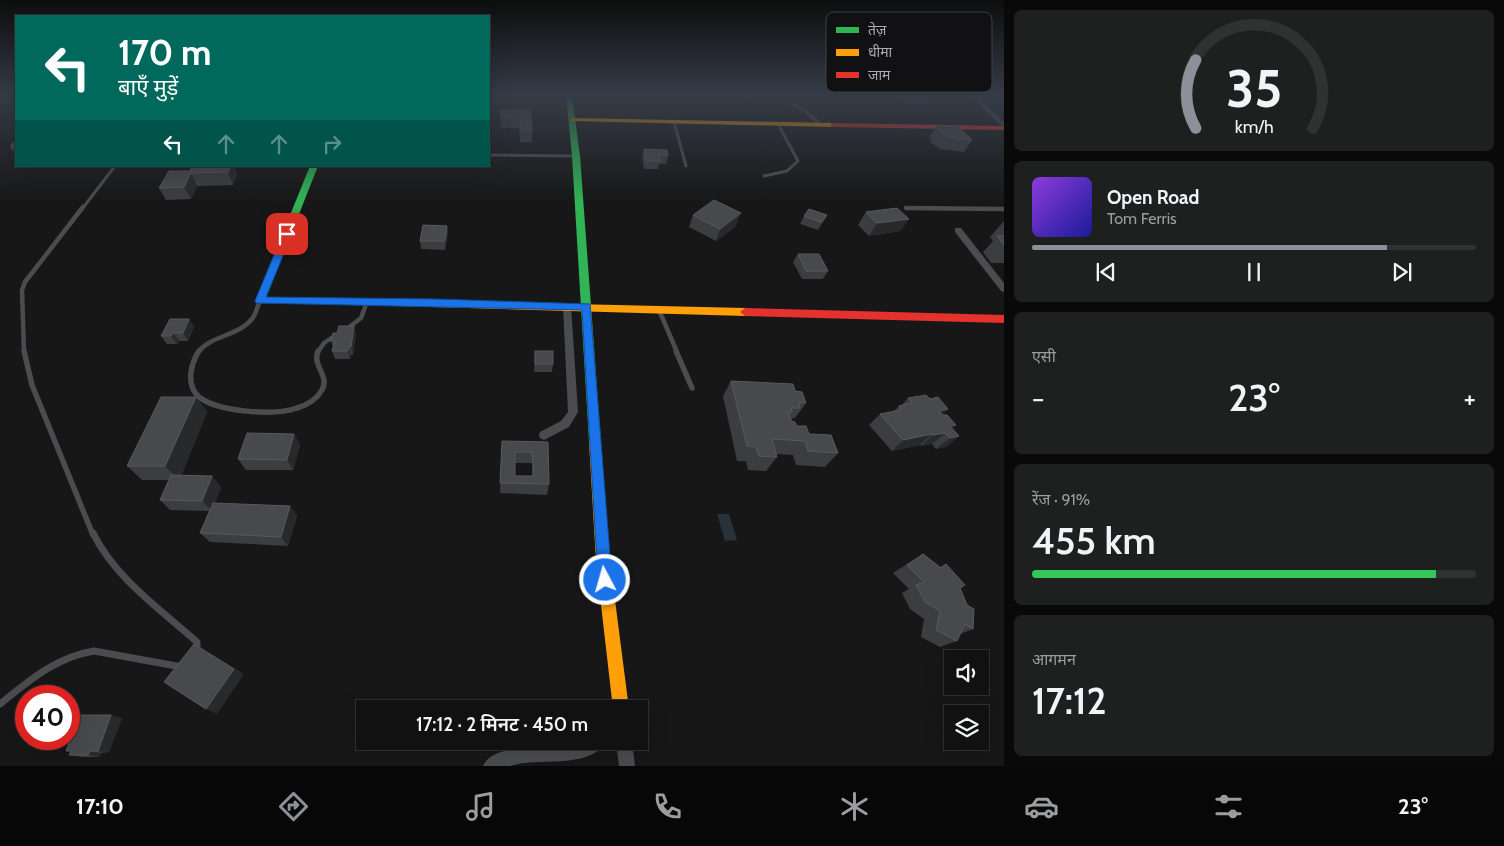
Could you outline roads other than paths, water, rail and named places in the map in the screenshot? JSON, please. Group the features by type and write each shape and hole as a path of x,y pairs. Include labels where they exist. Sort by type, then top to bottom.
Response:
{"street":[{"path":"574,131 603,561 620,700"},
{"path":"314,167 260,301 567,306 1004,319"},
{"path":"958,230 1004,289"},
{"path":"544,435 564,426 573,412 567,306"},
{"path":"491,766 498,761 525,755 559,755 586,752 588,750"},
{"path":"625,750 627,766"}],"lane":[{"path":"676,131 686,166"},
{"path":"764,176 787,171 798,161 782,131"},
{"path":"490,156 576,156"},
{"path":"115,167 25,282 22,290 24,356 32,385 89,526 101,550 120,574 197,642 198,651 194,657"},
{"path":"906,208 1004,209"},
{"path":"260,301 253,318 247,323 211,341 201,348 194,357 191,375 192,385 199,397 211,404 239,409 284,410 301,407 318,395 324,384 324,378 315,363 320,347 326,340 357,323 363,315 367,302"},
{"path":"659,309 692,388"},
{"path":"0,704 50,666 68,656 82,652 94,651 181,667 187,664"}]}
